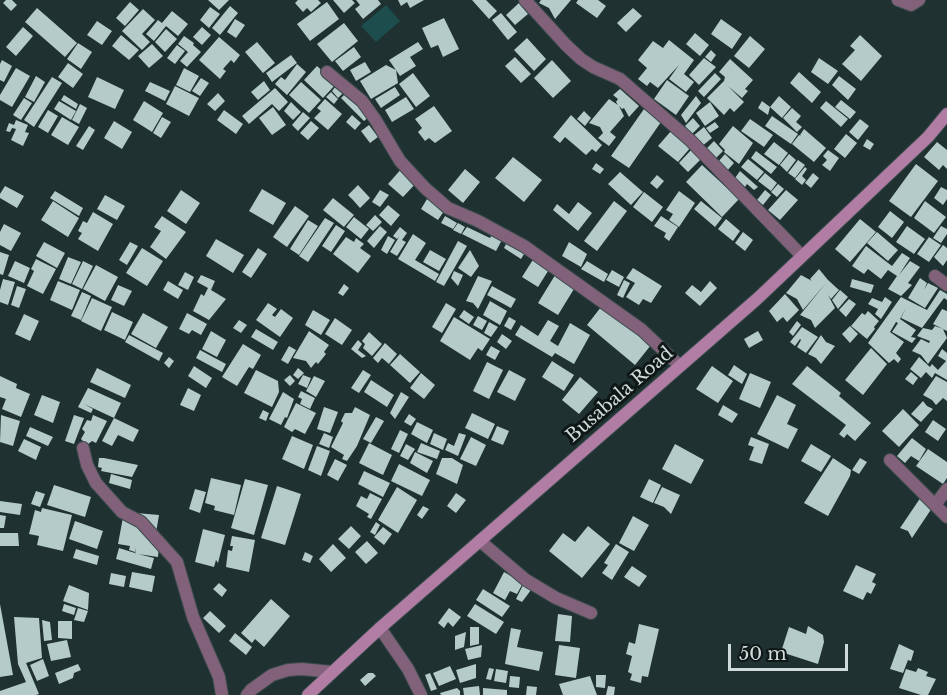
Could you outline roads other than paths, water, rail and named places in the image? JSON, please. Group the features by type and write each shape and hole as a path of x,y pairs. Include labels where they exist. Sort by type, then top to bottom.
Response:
{"street":[{"path":"525,0 581,58 593,67 620,79 690,140 802,256"},
{"path":"898,0 911,5 919,0"},
{"path":"327,72 362,101 400,161 425,188 448,208 525,246 642,330 680,366"},
{"name":"Busabala Road","path":"308,695 380,628 757,299 928,137 947,114"},
{"path":"935,276 947,285"},
{"path":"83,448 87,465 96,483 122,512 141,522 177,562 194,617 219,676 222,695"},
{"path":"890,460 947,518"},
{"path":"935,505 947,489"},
{"path":"480,541 526,580 556,598 591,613"},
{"path":"380,628 408,669 421,695"},
{"path":"247,695 273,675 288,670 332,672"}]}
